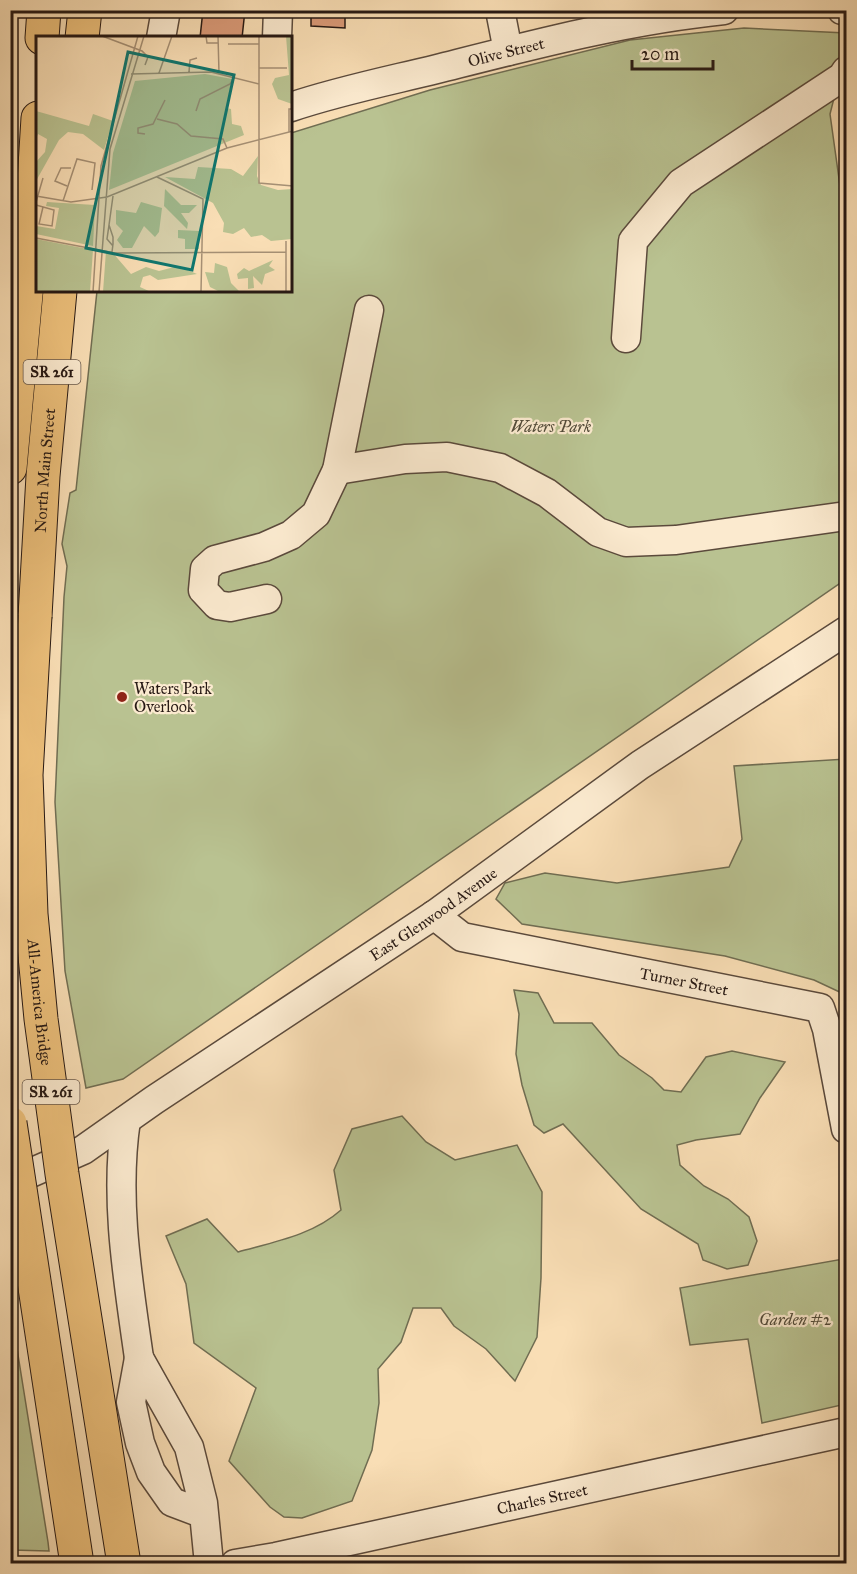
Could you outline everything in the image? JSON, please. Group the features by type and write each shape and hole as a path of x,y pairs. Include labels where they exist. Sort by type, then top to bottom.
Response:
{"main road":[{"path":"42,36 44,10"},
{"path":"82,36 85,10"},
{"name":"North Main Street","path":"10,468 36,159"},
{"name":"North Main Street","path":"35,616 44,465 60,292"},
{"name":"All-America Bridge","path":"35,616 26,775 32,926 41,1019 62,1174 124,1563"},
{"name":"SR 261","path":"10,1123 78,1563"}],"street":[{"path":"161,36 166,10"},
{"path":"277,36 278,10"},
{"path":"500,10 508,51"},
{"name":"Olive Street","path":"292,107 508,51 671,16 724,10"},
{"path":"842,10 846,11"},
{"path":"626,338 633,241 681,183 842,77 846,71"},
{"path":"267,599 230,607 217,605 203,590 205,569 215,560 264,547 300,529 316,514 337,470 369,310"},
{"path":"337,470 405,459 447,457 500,468 548,493 598,532 627,542 676,540 846,516"},
{"name":"East Glenwood Avenue","path":"10,1182 83,1150 434,915 639,765 846,631"},
{"name":"Turner Street","path":"434,915 462,937 820,1008 827,1029 846,1129"},
{"path":"126,1120 121,1151 123,1242 139,1358 131,1402 140,1443 151,1472 172,1502 204,1514"},
{"path":"139,1358 189,1447 204,1514 210,1563"},
{"name":"Charles Street","path":"235,1563 276,1557 846,1432"}],"green space":[{"name":"Waters Park","path":"744,28 846,33 846,51 830,114 846,229 846,579 123,1079 86,1088 65,971 55,802 67,566 62,544 70,493 76,490 97,292 292,292 292,133 430,90 630,40"},
{"path":"846,759 846,995 814,980 725,956 522,924 496,899 505,883 545,873 617,883 729,867 742,839 734,766"},
{"path":"514,990 538,993 554,1023 592,1023 619,1055 652,1078 664,1090 681,1092 706,1057 732,1051 785,1062 760,1098 740,1134 677,1145 680,1165 704,1186 728,1199 749,1217 757,1241 748,1265 727,1269 703,1260 698,1244 641,1209 563,1124 544,1133 534,1125 522,1085 516,1054 519,1014"},
{"path":"402,1116 426,1142 455,1160 517,1145 542,1192 541,1278 537,1337 515,1381 486,1349 454,1326 441,1308 413,1308 401,1342 378,1369 379,1403 372,1450 352,1501 302,1518 284,1517 270,1507 229,1461 256,1388 194,1343 186,1284 166,1236 207,1219 238,1252 292,1237 318,1226 341,1210 334,1170 352,1129"},
{"name":"Garden #2","path":"843,1259 846,1276 846,1404 762,1423 748,1339 690,1345 680,1288"},
{"path":"10,1305 48,1542 49,1551 11,1550"}],"building":[{"path":"203,10 245,10 242,36 200,36"},
{"path":"311,10 345,10 345,28 311,26"}],"place":[{"name":"Waters Park Overlook","path":"122,697"}]}
